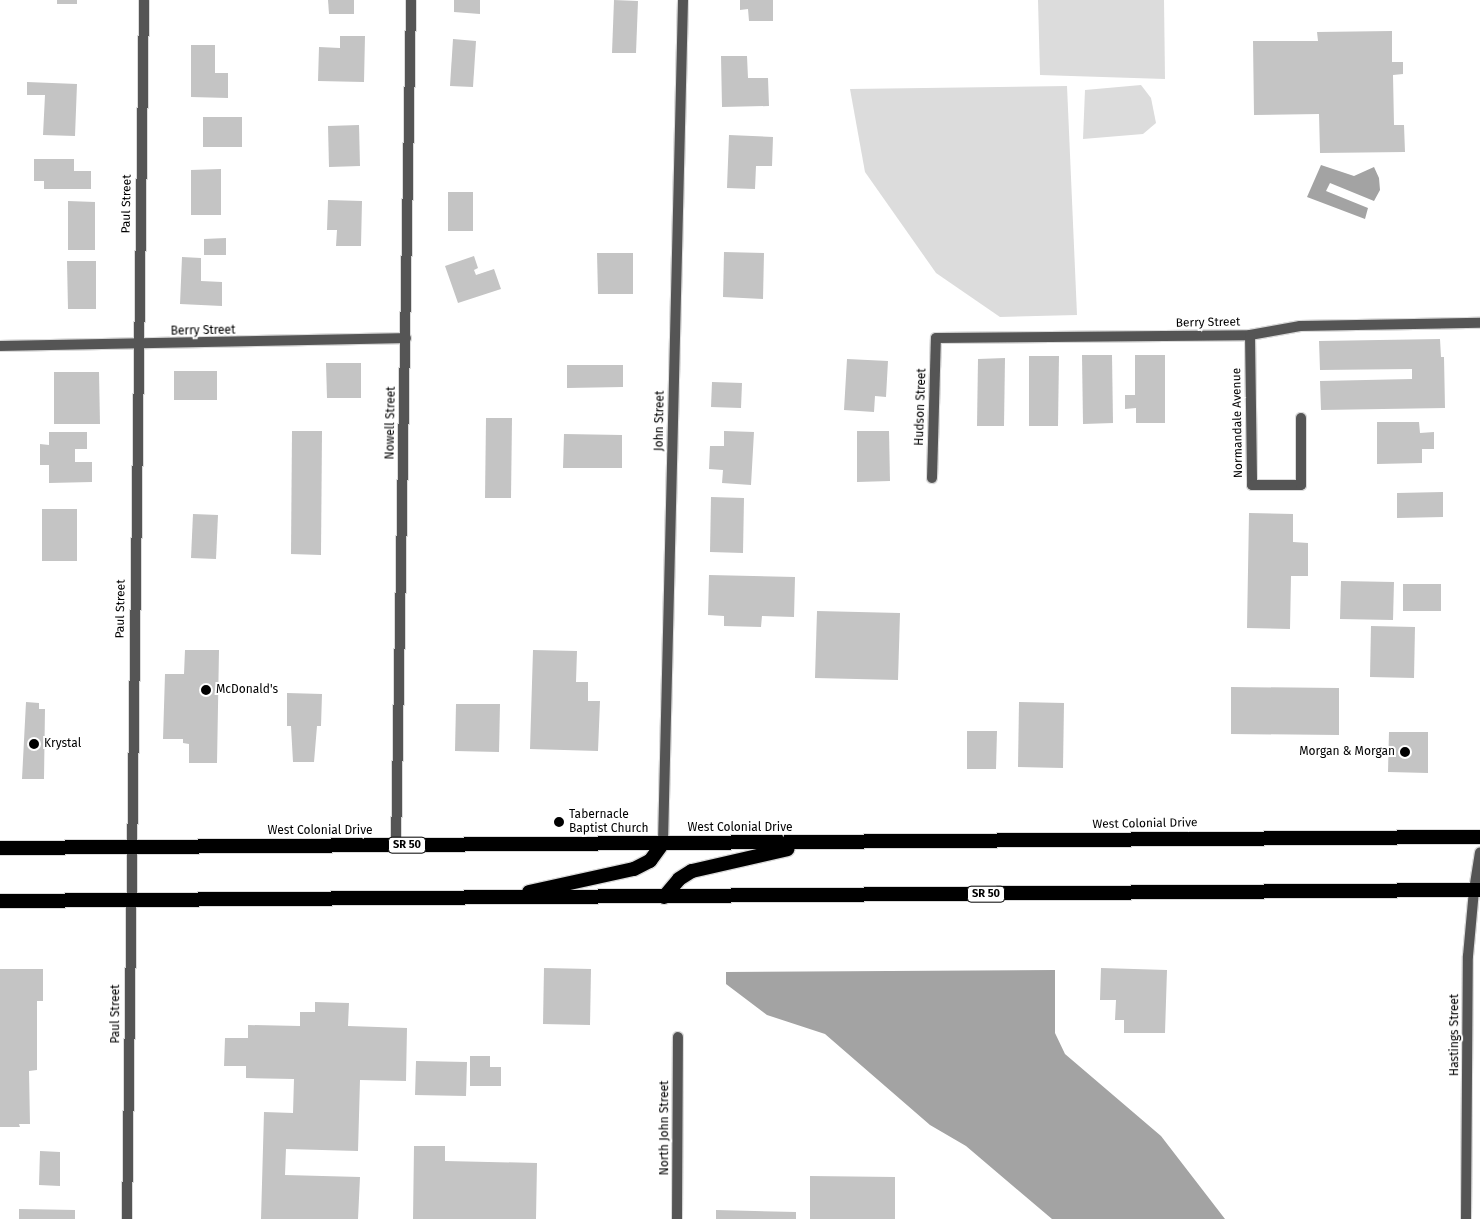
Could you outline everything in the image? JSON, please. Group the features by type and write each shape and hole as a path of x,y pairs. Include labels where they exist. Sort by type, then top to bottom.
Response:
{"highway":[{"name":"West Colonial Drive","path":"0,848 814,843 1480,836"},
{"path":"498,898 634,869 650,862 663,843"},
{"path":"664,897 679,878 692,871 814,843"},
{"name":"SR 50","path":"0,901 1477,890"}],"street":[{"name":"Paul Street","path":"127,1219 129,901 144,0"},
{"name":"Nowell Street","path":"396,846 411,0"},
{"name":"John Street","path":"663,843 683,0"},
{"name":"Berry Street","path":"936,338 1250,335 1300,326 1480,323"},
{"name":"Normandale Avenue","path":"1250,335 1252,485 1302,485 1301,418"},
{"name":"Berry Street","path":"0,346 137,345 406,338"},
{"name":"Hudson Street","path":"932,478 936,338"},
{"name":"Hastings Street","path":"1466,1219 1468,956 1480,852"},
{"name":"North John Street","path":"677,1219 678,1037"}],"shaded area":[{"path":"1038,0 1164,0 1165,79 1040,75"},
{"path":"1141,85 1151,98 1156,123 1143,134 1083,139 1085,90"},
{"path":"1067,86 1077,315 1000,317 936,273 865,172 850,89"},
{"path":"1321,165 1354,176 1374,167 1379,178 1380,190 1374,201 1330,183 1326,191 1368,208 1365,219 1307,197"},
{"path":"1055,970 1055,1033 1065,1054 1161,1136 1225,1219 1052,1219 966,1146 930,1125 825,1034 767,1015 726,984 726,972"}],"building":[{"path":"57,0 77,0 77,4 57,4"},
{"path":"328,0 354,0 354,14 329,14"},
{"path":"454,0 480,0 480,14 454,12"},
{"path":"614,0 638,1 636,53 612,53"},
{"path":"740,0 773,0 773,21 749,21 748,9 740,10"},
{"path":"1392,31 1392,62 1403,62 1403,74 1393,75 1394,125 1404,125 1405,152 1320,153 1319,114 1254,115 1253,41 1318,41 1317,32"},
{"path":"340,36 365,36 364,82 318,81 319,47 340,48"},
{"path":"453,39 476,41 473,87 450,86"},
{"path":"191,45 215,45 215,73 228,73 228,98 191,97"},
{"path":"721,56 747,56 748,78 768,78 769,106 722,107"},
{"path":"27,82 77,84 75,136 43,135 45,95 27,95"},
{"path":"203,117 242,117 242,147 203,147"},
{"path":"359,125 360,166 329,167 328,126"},
{"path":"729,135 773,137 772,166 756,166 755,189 727,188"},
{"path":"34,159 74,159 74,171 91,171 91,189 44,189 44,181 34,181"},
{"path":"221,169 221,215 191,215 191,170"},
{"path":"448,192 473,192 473,231 448,231"},
{"path":"328,200 362,201 361,246 336,246 337,230 327,230"},
{"path":"68,201 95,202 95,250 68,250"},
{"path":"226,238 226,255 204,255 204,239"},
{"path":"724,252 764,253 763,299 723,297"},
{"path":"597,253 633,253 633,294 598,294"},
{"path":"474,256 478,268 474,270 476,275 494,269 501,289 458,303 445,266"},
{"path":"182,257 201,258 201,281 222,282 222,306 180,304"},
{"path":"67,261 96,261 96,309 68,309"},
{"path":"1440,339 1441,357 1444,357 1445,408 1321,410 1320,381 1412,379 1412,369 1320,370 1319,341"},
{"path":"1082,355 1112,355 1113,423 1083,424"},
{"path":"1135,355 1165,355 1165,423 1136,423 1136,408 1125,409 1125,395 1135,395"},
{"path":"1029,356 1059,356 1058,426 1029,426"},
{"path":"1005,358 1004,426 977,426 978,359"},
{"path":"847,359 888,361 886,397 875,396 874,412 844,410"},
{"path":"326,363 361,363 361,398 327,398"},
{"path":"567,365 623,365 623,387 567,388"},
{"path":"174,371 217,371 217,400 174,400"},
{"path":"54,372 99,372 100,424 54,424"},
{"path":"712,382 742,383 741,408 711,407"},
{"path":"486,418 512,418 511,498 485,498"},
{"path":"1377,422 1419,422 1420,433 1434,432 1434,449 1422,449 1422,463 1377,464"},
{"path":"292,431 322,431 321,555 291,554"},
{"path":"724,431 754,432 751,485 722,483 723,470 709,469 710,446 724,446"},
{"path":"857,431 889,431 890,481 857,482"},
{"path":"49,432 87,432 87,449 75,449 75,462 92,462 92,482 49,483 49,465 40,465 40,444 49,445"},
{"path":"564,434 622,435 622,468 563,468"},
{"path":"1443,492 1443,517 1397,518 1397,493"},
{"path":"711,497 744,498 743,553 710,552"},
{"path":"42,509 77,509 77,561 42,561"},
{"path":"1249,513 1293,514 1293,542 1308,543 1308,576 1291,576 1290,629 1247,628"},
{"path":"193,514 218,515 216,559 191,558"},
{"path":"709,575 795,577 794,617 762,616 761,627 724,626 724,616 708,615"},
{"path":"1341,581 1394,582 1393,620 1340,619"},
{"path":"1403,584 1441,584 1441,611 1403,611"},
{"path":"817,611 900,613 898,680 815,678"},
{"path":"1371,626 1415,627 1414,678 1370,677"},
{"path":"185,650 219,650 217,763 189,763 189,744 183,743 183,739 163,739 165,674 184,674"},
{"path":"533,650 577,651 576,682 588,682 588,701 600,701 598,751 530,749"},
{"path":"1231,687 1339,688 1339,735 1231,734"},
{"path":"287,693 322,694 321,726 317,726 314,762 293,762 291,726 287,726"},
{"name":"Krystal","path":"26,702 39,703 39,709 45,709 44,779 22,779"},
{"path":"1019,702 1064,703 1063,768 1018,767"},
{"path":"456,704 500,704 499,752 455,751"},
{"path":"967,731 997,731 996,769 967,769"},
{"path":"1389,732 1428,732 1428,773 1388,772"},
{"path":"544,968 591,969 590,1025 543,1024"},
{"path":"1101,968 1167,970 1165,1033 1124,1033 1124,1020 1115,1020 1116,1000 1100,1000"},
{"path":"0,969 43,969 43,1001 37,1001 37,1070 29,1071 30,1124 19,1124 20,1127 0,1127"},
{"path":"315,1002 349,1003 348,1026 407,1028 406,1081 360,1080 358,1151 286,1149 285,1175 360,1177 358,1219 261,1219 264,1112 293,1113 294,1079 246,1078 246,1066 224,1066 225,1038 248,1038 248,1025 300,1026 300,1012 315,1012"},
{"path":"470,1056 490,1056 490,1067 501,1067 501,1086 470,1086"},
{"path":"416,1061 467,1062 466,1096 415,1095"},
{"path":"414,1146 445,1146 445,1161 537,1163 536,1219 413,1219"},
{"path":"40,1151 60,1152 60,1186 39,1185"},
{"path":"810,1176 895,1177 895,1219 810,1219"},
{"path":"19,1209 75,1210 75,1219 19,1219"},
{"path":"716,1210 796,1212 796,1219 716,1219"}],"place":[{"name":"McDonald's","path":"206,690"},
{"name":"Krystal","path":"34,744"},
{"name":"Morgan & Morgan","path":"1405,752"},
{"name":"Tabernacle Baptist Church","path":"559,822"}]}
